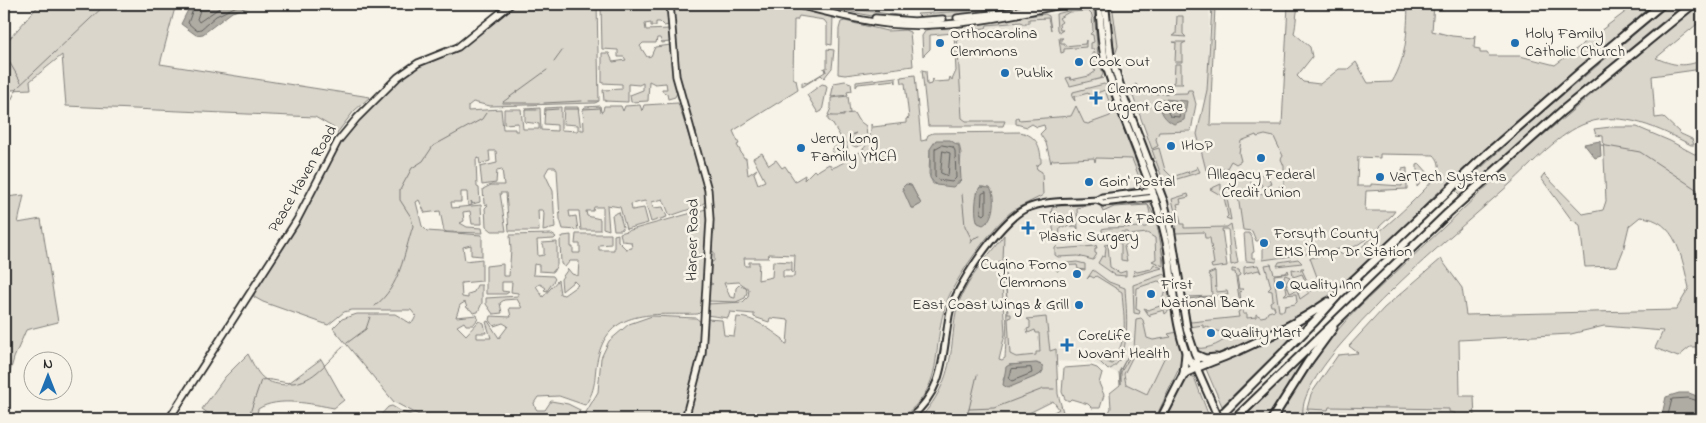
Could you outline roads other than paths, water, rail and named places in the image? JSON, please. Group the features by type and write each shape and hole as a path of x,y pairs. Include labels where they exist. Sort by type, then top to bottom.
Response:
{"highway":[{"path":"1224,412 1315,322 1339,294 1535,111 1662,4"},
{"path":"1234,419 1448,213 1562,111 1693,4"},
{"path":"1161,419 1184,374 1188,370 1197,369 1233,354 1295,324 1339,294"},
{"path":"1272,419 1308,362 1344,312"},
{"path":"1184,374 1186,353"},
{"path":"1196,355 1208,359 1233,354"}],"main road":[{"name":"Peace Haven Road","path":"169,419 298,220 331,154 346,129 410,67 458,47 512,4"},
{"name":"Harper Road","path":"670,4 676,76 706,184 710,216 702,354 685,419"},
{"path":"790,4 880,19 914,21 996,14 1038,4"},
{"path":"802,6 882,23 921,25 1001,18 1066,4"},
{"path":"1099,4 1107,68 1154,194 1168,250 1175,305 1186,353 1191,365 1197,369"},
{"path":"1105,4 1110,53 1123,95 1164,202 1171,231 1184,317 1196,355 1197,369 1219,419"}],"street":[{"path":"910,419 927,402 940,377 944,363 950,310 962,283 1011,219 1024,209 1048,204 1097,200 1102,197 1154,194"}],"water":[{"path":"191,4 257,4 232,12 203,34 196,35 181,24"},
{"path":"1160,99 1187,101 1184,120 1174,124 1165,118 1159,102"},
{"path":"936,140 950,140 959,146 961,180 953,187 936,185 930,178 930,149"},
{"path":"1600,141 1601,156 1595,158 1584,144"},
{"path":"906,184 911,185 921,204 914,208 911,208 902,188"},
{"path":"980,187 990,188 993,197 992,213 983,225 978,223 976,215 976,200"},
{"path":"1036,363 1043,366 1043,371 1039,375 1008,388 1003,385 1006,367 1009,365"},
{"path":"1679,393 1689,393 1702,398 1702,419 1661,419 1666,397"}],"waterway":[{"path":"4,115 17,88 106,4"},
{"path":"554,62 562,51"},
{"path":"4,53 21,82"},
{"path":"503,102 547,70"},
{"path":"544,103 582,101"},
{"path":"589,101 598,101"},
{"path":"503,103 539,103"},
{"path":"584,109 600,108"},
{"path":"545,110 558,109"},
{"path":"565,109 579,109"},
{"path":"525,110 537,110"},
{"path":"375,306 384,298 396,279 413,226 411,217 400,200 400,190 412,168 423,161 433,146 482,119 486,113"},
{"path":"1601,145 1640,152 1702,193"},
{"path":"962,194 965,226 972,240"},
{"path":"971,243 974,238 980,236"},
{"path":"347,343 366,329 370,317"},
{"path":"248,419 261,380 300,382 314,375 343,347"},
{"path":"958,419 967,414 977,375"},
{"path":"969,409 994,408 1043,389 1054,389"}],"place":[{"name":"Orthocarolina Clemmons","path":"940,43"},
{"name":"Holy Family Catholic Church","path":"1515,43"},
{"name":"Cook Out","path":"1079,62"},
{"name":"Publix","path":"1005,73"},
{"name":"Clemmons Urgent Care","path":"1096,98"},
{"name":"IHOP","path":"1171,146"},
{"name":"Jerry Long Family YMCA","path":"801,148"},
{"name":"Allegacy Federal Credit Union","path":"1261,158"},
{"name":"VarTech Systems","path":"1380,177"},
{"name":"Goin' Postal","path":"1089,182"},
{"name":"Triad Ocular & Facial Plastic Surgery","path":"1028,228"},
{"name":"Forsyth County EMS Amp Dr Station","path":"1264,243"},
{"name":"Cugino Forno Clemmons","path":"1077,274"},
{"name":"Quality Inn","path":"1280,285"},
{"name":"First National Bank","path":"1151,294"},
{"name":"East Coast Wings & Grill","path":"1079,305"},
{"name":"Quality Mart","path":"1211,333"},
{"name":"CoreLife Novant Health","path":"1067,345"}]}
